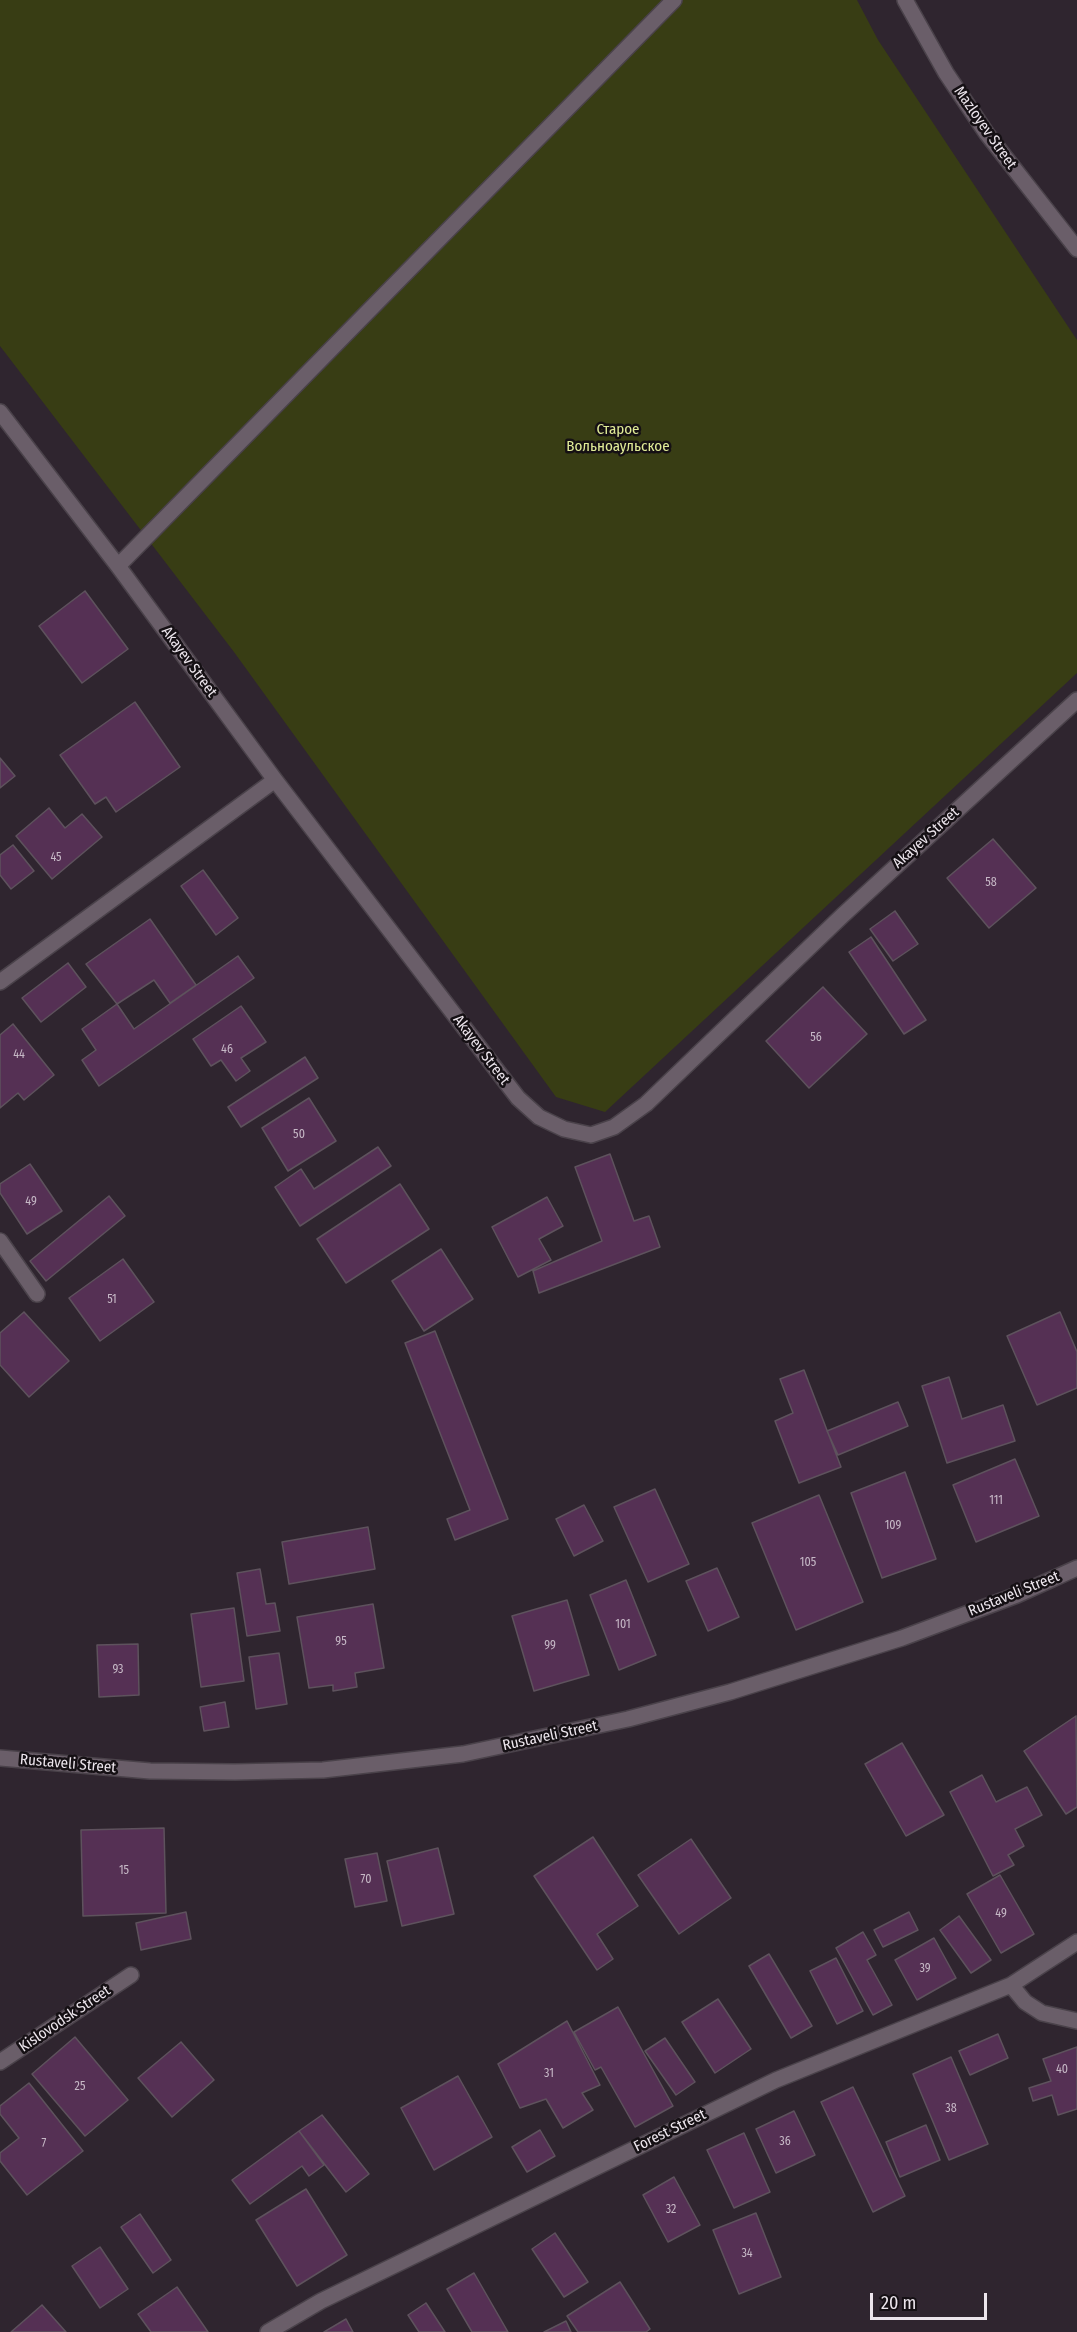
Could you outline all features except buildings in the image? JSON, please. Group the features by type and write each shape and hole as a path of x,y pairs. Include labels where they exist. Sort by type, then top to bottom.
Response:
{"street":[{"path":"118,566 674,0"},
{"name":"Mazloyev Street","path":"905,0 946,73 987,134 1077,249"},
{"name":"Akayev Street","path":"0,412 118,566 275,780 518,1098 539,1117 564,1130 591,1135 614,1127 646,1104 843,915 1077,700"},
{"path":"0,982 275,780"},
{"path":"0,1240 37,1294"},
{"name":"Rustaveli Street","path":"0,1758 150,1771 235,1772 323,1770 463,1754 628,1719 730,1692 902,1638 1017,1595 1077,1568"},
{"name":"Forest Street","path":"268,2332 321,2301 776,2080 1011,1985 1077,1942"},
{"name":"Kislovodsk Street","path":"0,2062 131,1975"},
{"path":"1011,1985 1025,2002 1042,2013 1077,2021"}],"green space":[{"name":"Старое Вольноаульское","path":"0,0 857,0 878,40 1077,340 1077,673 605,1112 556,1097 234,652 0,346"}]}
